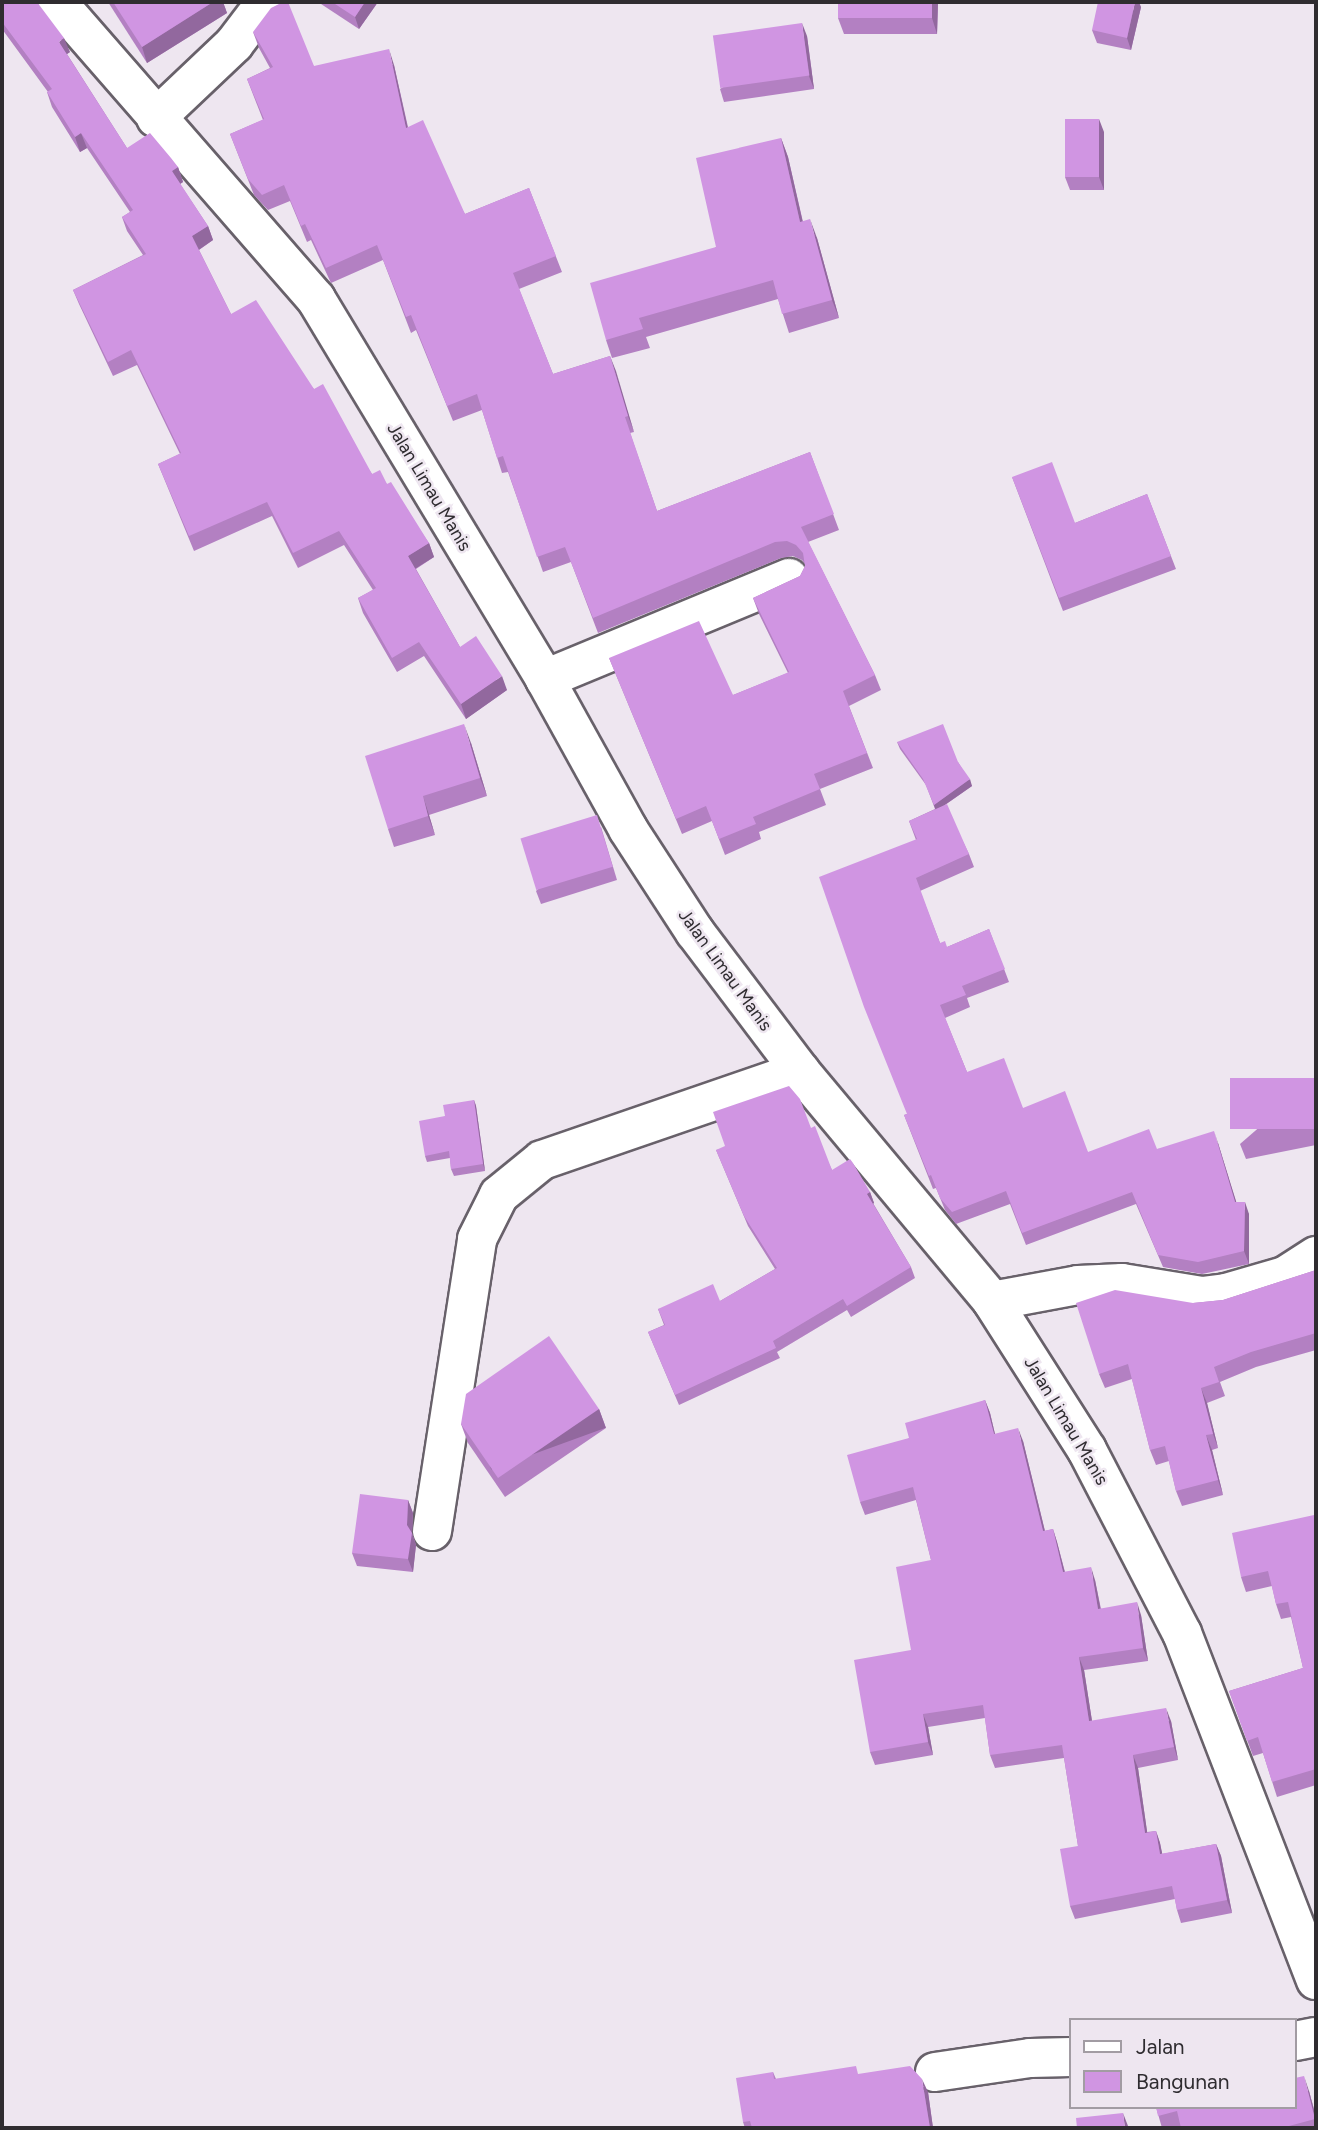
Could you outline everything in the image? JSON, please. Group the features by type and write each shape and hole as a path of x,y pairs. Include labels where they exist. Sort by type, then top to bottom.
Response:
{"street":[{"name":"Jalan Limau Manis","path":"57,2 316,299 545,679 628,829 680,909 800,1071 992,1301 1087,1450 1182,1633 1316,1980"},
{"path":"156,118 234,44 266,2"},
{"path":"545,679 789,578"},
{"path":"432,1531 477,1239 499,1195 542,1160 800,1071"},
{"path":"992,1301 1078,1285 1122,1283 1202,1296 1226,1293 1286,1276 1316,1256"},
{"path":"1297,2041 1316,2037"},
{"path":"935,2072 1030,2058 1070,2057"}],"building":[{"path":"2,2 37,2 64,38 59,42 127,148 150,133 178,167 172,171 208,226 192,236 231,314 256,300 314,389 323,384 372,474 380,470 387,484 391,482 429,543 408,556 460,647 476,636 502,676 461,704 419,642 392,658 358,598 376,588 339,531 293,553 267,502 189,536 158,464 181,453 131,350 108,362 73,290 146,254 122,217 133,210 81,133 75,137 47,92 52,89 2,22"},
{"path":"113,2 213,2 142,47"},
{"path":"288,2 314,66 389,49 406,128 423,120 465,214 529,188 556,256 513,273 553,374 610,356 628,416 625,417 657,511 810,452 834,514 801,527 875,675 843,691 867,753 814,774 820,789 753,817 756,824 719,839 706,806 676,819 609,658 699,621 733,695 789,672 753,598 800,576 805,566 803,553 796,545 787,541 775,542 593,618 565,547 537,557 503,456 497,458 477,394 447,406 411,315 406,317 377,245 326,268 305,224 301,226 284,185 262,195 248,179 230,134 264,119 247,79 273,67 253,32 271,8"},
{"path":"332,2 365,2 355,17"},
{"path":"838,2 932,2 932,18 838,18"},
{"path":"1098,2 1135,2 1127,38 1092,30"},
{"path":"802,23 809,75 720,88 713,36"},
{"path":"1065,119 1099,119 1099,177 1065,177"},
{"path":"781,138 800,222 810,219 832,300 782,314 773,280 639,318 643,329 606,340 590,283 716,247 696,158"},
{"path":"1052,462 1075,523 1147,494 1171,556 1059,598 1012,477"},
{"path":"464,724 480,778 423,796 428,816 388,829 365,756"},
{"path":"943,724 958,762 970,779 934,805 923,779 897,742"},
{"path":"947,804 969,854 916,878 940,943 945,941 947,947 989,929 1005,969 962,986 966,995 940,1005 967,1072 1004,1058 1023,1108 1065,1091 1088,1152 1149,1129 1157,1149 1214,1131 1235,1202 1245,1202 1244,1251 1198,1262 1158,1255 1132,1192 1022,1233 1006,1191 952,1212 940,1198 904,1115 907,1114 864,1007 819,877 917,839 909,821"},
{"path":"597,815 613,867 536,890 520,838"},
{"path":"1230,1078 1316,1078 1316,1129 1230,1129"},
{"path":"789,1086 800,1099 811,1128 815,1126 832,1170 850,1159 870,1192 867,1194 911,1267 847,1306 843,1299 773,1341 776,1348 675,1395 648,1332 665,1325 658,1309 713,1284 720,1301 777,1268 744,1216 716,1150 725,1146 713,1112"},
{"path":"474,1100 483,1164 451,1169 449,1151 425,1156 419,1121 445,1116 443,1105"},
{"path":"1316,1270 1316,1333 1251,1352 1214,1367 1219,1382 1201,1388 1213,1434 1206,1435 1218,1480 1176,1491 1165,1446 1150,1450 1128,1364 1099,1374 1076,1303 1115,1290 1193,1303 1223,1300"},
{"path":"549,1336 599,1409 498,1478 461,1424 466,1394"},
{"path":"985,1400 994,1434 1018,1428 1043,1531 1053,1529 1063,1572 1091,1567 1098,1609 1137,1602 1143,1648 1079,1657 1089,1721 1166,1708 1174,1747 1133,1755 1145,1833 1156,1831 1160,1854 1216,1844 1227,1900 1177,1910 1172,1886 1070,1906 1060,1849 1078,1846 1062,1745 990,1755 983,1705 923,1714 928,1742 870,1752 854,1660 911,1650 896,1567 931,1560 913,1487 860,1502 847,1455 909,1438 905,1423"},
{"path":"360,1494 408,1500 407,1525 412,1533 408,1559 352,1553"},
{"path":"1314,1515 1316,1769 1272,1782 1258,1737 1247,1741 1229,1691 1303,1668 1288,1602 1276,1604 1268,1571 1241,1577 1232,1533"},
{"path":"856,2066 858,2074 910,2066 922,2079 930,2128 752,2128 750,2121 743,2122 736,2078 773,2072 774,2079"},
{"path":"1304,2076 1315,2119 1289,2126 1290,2128 1181,2128 1177,2111 1158,2116 1156,2109 1297,2109 1297,2078"},
{"path":"1123,2113 1125,2128 1077,2128 1076,2118"}]}
